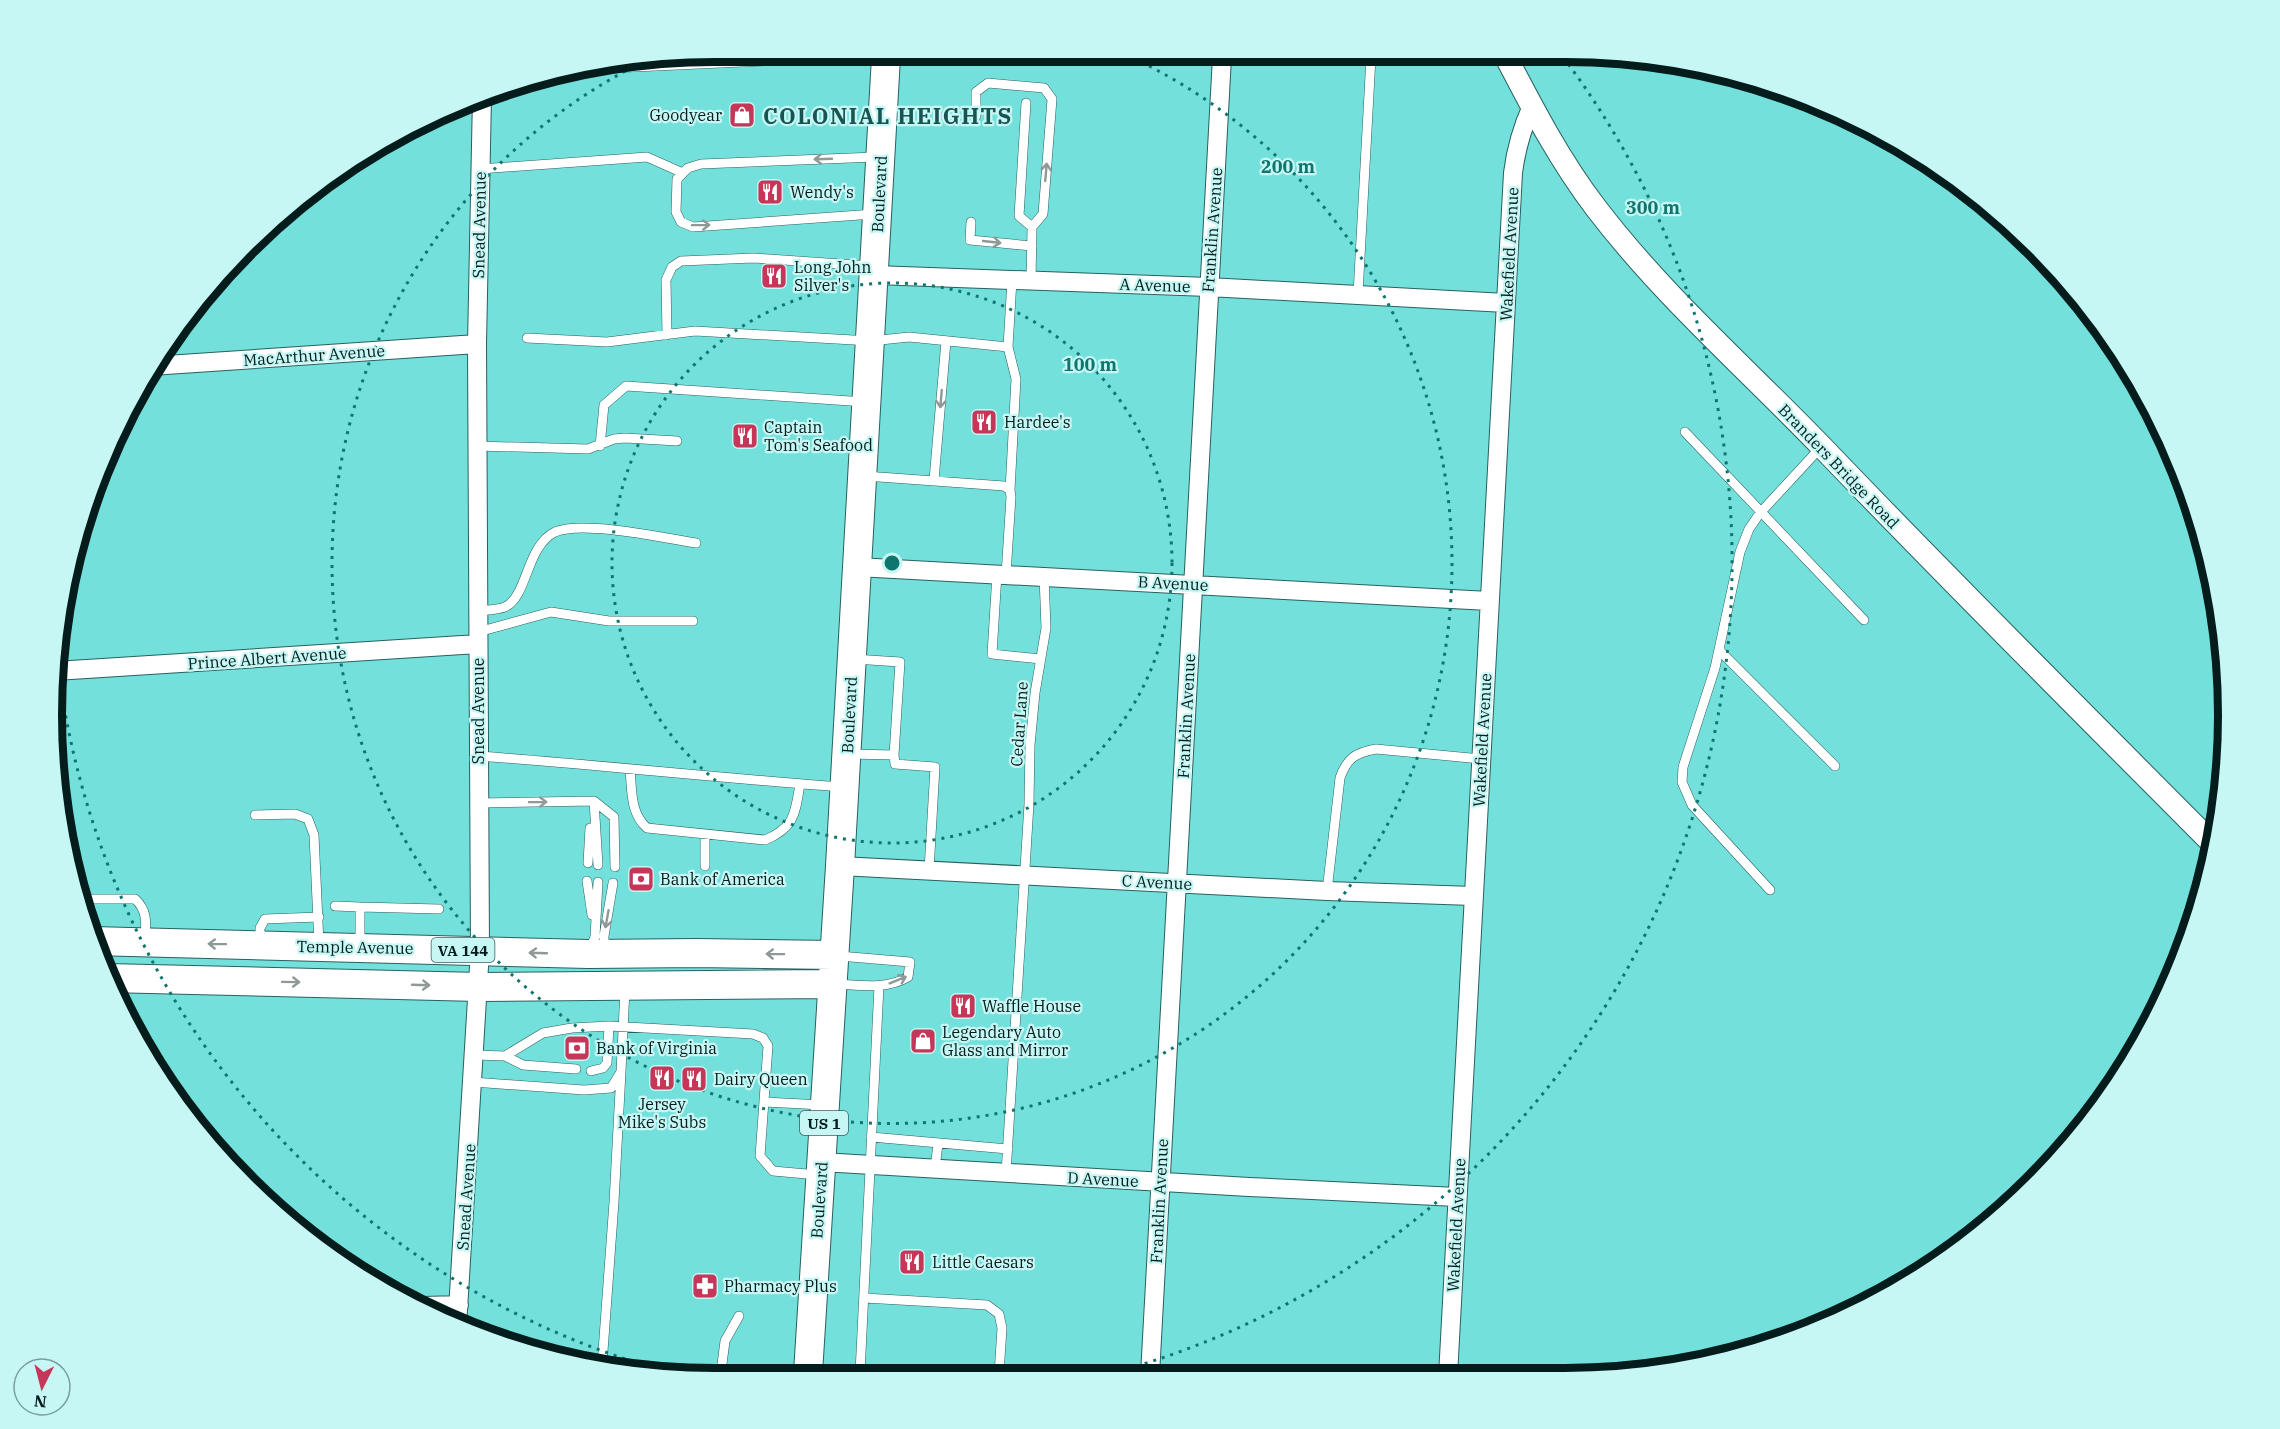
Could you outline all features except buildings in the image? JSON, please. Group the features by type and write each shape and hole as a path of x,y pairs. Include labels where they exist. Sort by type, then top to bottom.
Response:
{"main road":[{"name":"Boulevard","path":"808,1368 845,788 886,62"},
{"name":"Temple Avenue","path":"102,941 480,950 595,948 833,955"},
{"name":"VA 144","path":"118,978 479,987 833,984"}],"street":[{"name":"Franklin Avenue","path":"1150,1368 1222,62"},
{"name":"Branders Bridge Road","path":"1509,62 1575,178 1626,246 1670,294 1876,504 2207,838"},
{"name":"Snead Avenue","path":"458,1315 480,950 477,344 482,105"},
{"name":"Wakefield Avenue","path":"1448,1368 1515,152 1532,106"},
{"name":"A Avenue","path":"875,270 1031,281 1209,287 1506,303"},
{"name":"MacArthur Avenue","path":"164,365 477,344"},
{"name":"B Avenue","path":"858,567 1489,601"},
{"name":"Prince Albert Avenue","path":"63,670 478,638"},
{"name":"C Avenue","path":"840,866 1178,884 1473,896"},
{"name":"D Avenue","path":"821,1169 870,1165 1457,1197"},
{"path":"438,1306 459,1305"}],"lane":[{"path":"627,67 742,62"},
{"path":"1358,294 1371,62"},
{"path":"976,116 976,92 988,83 1044,88 1052,99 1043,214 1032,227 1031,281"},
{"path":"1026,103 1018,216 1032,227"},
{"path":"480,169 647,157 683,173"},
{"path":"878,213 693,227 681,222 676,212 677,179 687,168 701,164 881,157"},
{"path":"971,222 970,240 1032,246"},
{"path":"667,334 666,280 672,267 681,261 754,258 875,270"},
{"path":"1012,280 1008,347 1016,379 1010,490 992,654 1041,660"},
{"path":"527,338 608,342 695,331 871,341 909,337 1008,347"},
{"path":"934,480 946,341"},
{"path":"600,446 604,405 626,386 867,402"},
{"path":"1684,432 1864,620"},
{"path":"477,446 588,449 614,439 625,438 677,441"},
{"path":"1770,890 1692,806 1682,782 1683,767 1699,722 1719,650 1740,552 1749,529 1760,513 1821,447"},
{"path":"863,475 1004,486 1010,490"},
{"path":"478,611 504,608 512,602 534,554 554,533 572,527 591,527 696,543"},
{"name":"Cedar Lane","path":"1006,1173 1029,804 1030,745 1047,609 1044,576"},
{"path":"478,638 551,612 609,621 693,621"},
{"path":"1719,650 1835,765"},
{"path":"852,658 900,662 895,764 935,766 929,870"},
{"path":"1327,891 1340,778 1345,765 1352,756 1376,749 1480,759"},
{"path":"847,754 894,755"},
{"path":"479,756 845,788"},
{"path":"630,769 633,803 638,820 647,828 765,840 782,833 795,816 800,784"},
{"path":"479,803 592,802 614,817 615,867"},
{"path":"592,802 593,864"},
{"path":"255,815 296,814 308,819 314,835 319,946"},
{"path":"705,834 705,866"},
{"path":"587,881 595,948"},
{"path":"595,948 598,882"},
{"path":"595,948 604,936 613,883"},
{"path":"88,899 135,899 143,906 146,916 145,942"},
{"path":"335,906 439,909"},
{"path":"360,907 360,947"},
{"path":"260,945 260,928 266,919 319,918"},
{"path":"833,955 910,962 908,977 897,983 879,986 833,984"},
{"path":"603,1358 614,1202 625,985"},
{"path":"860,1368 879,986"},
{"path":"591,1071 603,1068 607,1063 609,1026"},
{"path":"505,1056 543,1033 572,1028 609,1026 753,1034 763,1038 768,1046 760,1155 773,1171 821,1169"},
{"path":"475,1055 505,1056 523,1065 576,1069"},
{"path":"473,1082 584,1090 611,1088 621,1072"},
{"path":"764,1101 825,1105"},
{"path":"871,1137 1008,1149"},
{"path":"935,1168 938,1144"},
{"path":"864,1298 987,1305 999,1314 1002,1328 999,1368"},
{"path":"723,1364 725,1341 739,1316"}],"place":[{"name":"Goodyear","path":"742,115"},
{"name":"Wendy's","path":"770,192"},
{"name":"Long John Silver's","path":"774,276"},
{"name":"Hardee's","path":"984,422"},
{"name":"Captain Tom's Seafood","path":"745,436"},
{"name":"Bank of America","path":"641,879"},
{"name":"Waffle House","path":"963,1006"},
{"name":"Legendary Auto Glass and Mirror","path":"923,1041"},
{"name":"Bank of Virginia","path":"577,1048"},
{"name":"Jersey Mike's Subs","path":"662,1078"},
{"name":"Dairy Queen","path":"694,1079"},
{"name":"Little Caesars","path":"912,1262"},
{"name":"Pharmacy Plus","path":"705,1286"}],"district":[{"name":"COLONIAL HEIGHTS","path":"888,115"}]}
